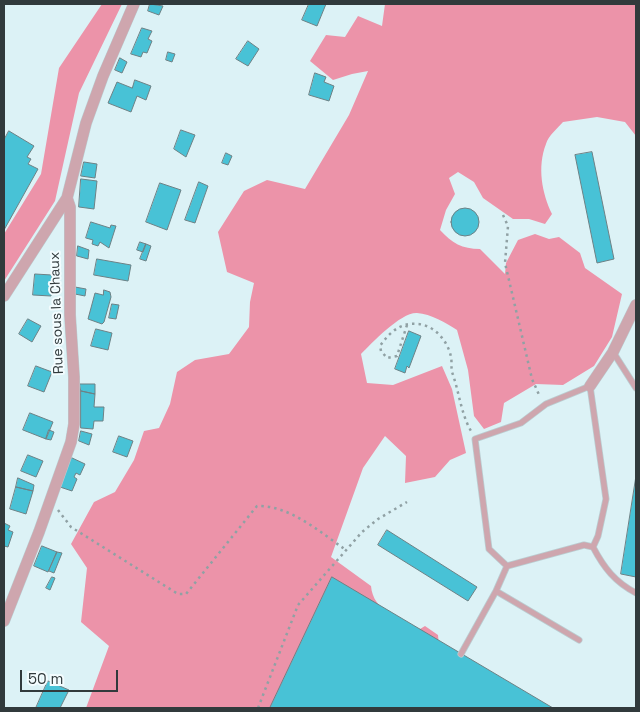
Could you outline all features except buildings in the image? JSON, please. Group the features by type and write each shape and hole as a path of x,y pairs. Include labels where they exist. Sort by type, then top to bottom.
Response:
{"street":[{"name":"Rue sous la Chaux","path":"4,621 50,499 70,442 74,424 74,377 70,315 70,207 67,198 86,123 103,76 134,4"},
{"path":"4,296 67,198"},
{"path":"590,386 613,352 636,305"}],"lane":[{"path":"613,352 636,388"},
{"path":"507,566 489,548 475,439 521,423 546,404 590,386 606,499 598,536 593,547"},
{"path":"507,566 584,545 593,547 604,567 620,584 636,593"},
{"path":"460,654 496,591 507,566"},
{"path":"496,591 578,640"}],"path":[{"path":"503,215 508,226 505,263 522,326 532,379 546,404"},
{"path":"407,325 399,354 393,358 387,358 381,351 380,346 389,333 407,325 425,324 444,339 451,355 452,370 458,387 464,416 475,439"},
{"path":"50,499 71,528 178,594 186,594 258,506 266,506 301,519 346,550"},
{"path":"258,708 298,604 362,532 378,518 408,502"}],"shaded area":[{"path":"102,4 122,4 79,93 55,201 4,281 4,234 41,174 59,68"},
{"path":"385,4 636,4 636,136 625,122 597,117 563,122 547,141 543,153 541,171 543,189 552,214 545,224 529,219 513,219 483,198 474,182 458,172 449,178 455,194 446,210 440,230 458,244 468,248 480,249 505,274 506,263 518,240 535,234 549,239 559,237 580,253 585,268 622,294 612,337 594,366 563,385 536,384 504,403 501,422 484,429 474,416 468,370 457,330 453,327 428,315 410,314 387,329 361,354 367,383 393,385 442,366 452,389 466,453 450,460 435,477 405,483 406,456 385,436 363,468 331,557 371,586 377,602 388,613 420,629 425,626 438,635 439,647 348,670 348,708 86,708 109,646 81,622 87,568 71,544 94,502 115,492 134,460 144,431 159,428 170,404 177,372 195,360 229,354 249,327 250,302 254,283 227,272 218,232 244,191 267,180 305,189 349,115 368,71 333,80 310,61 326,35 345,37 358,16 382,26"}]}
